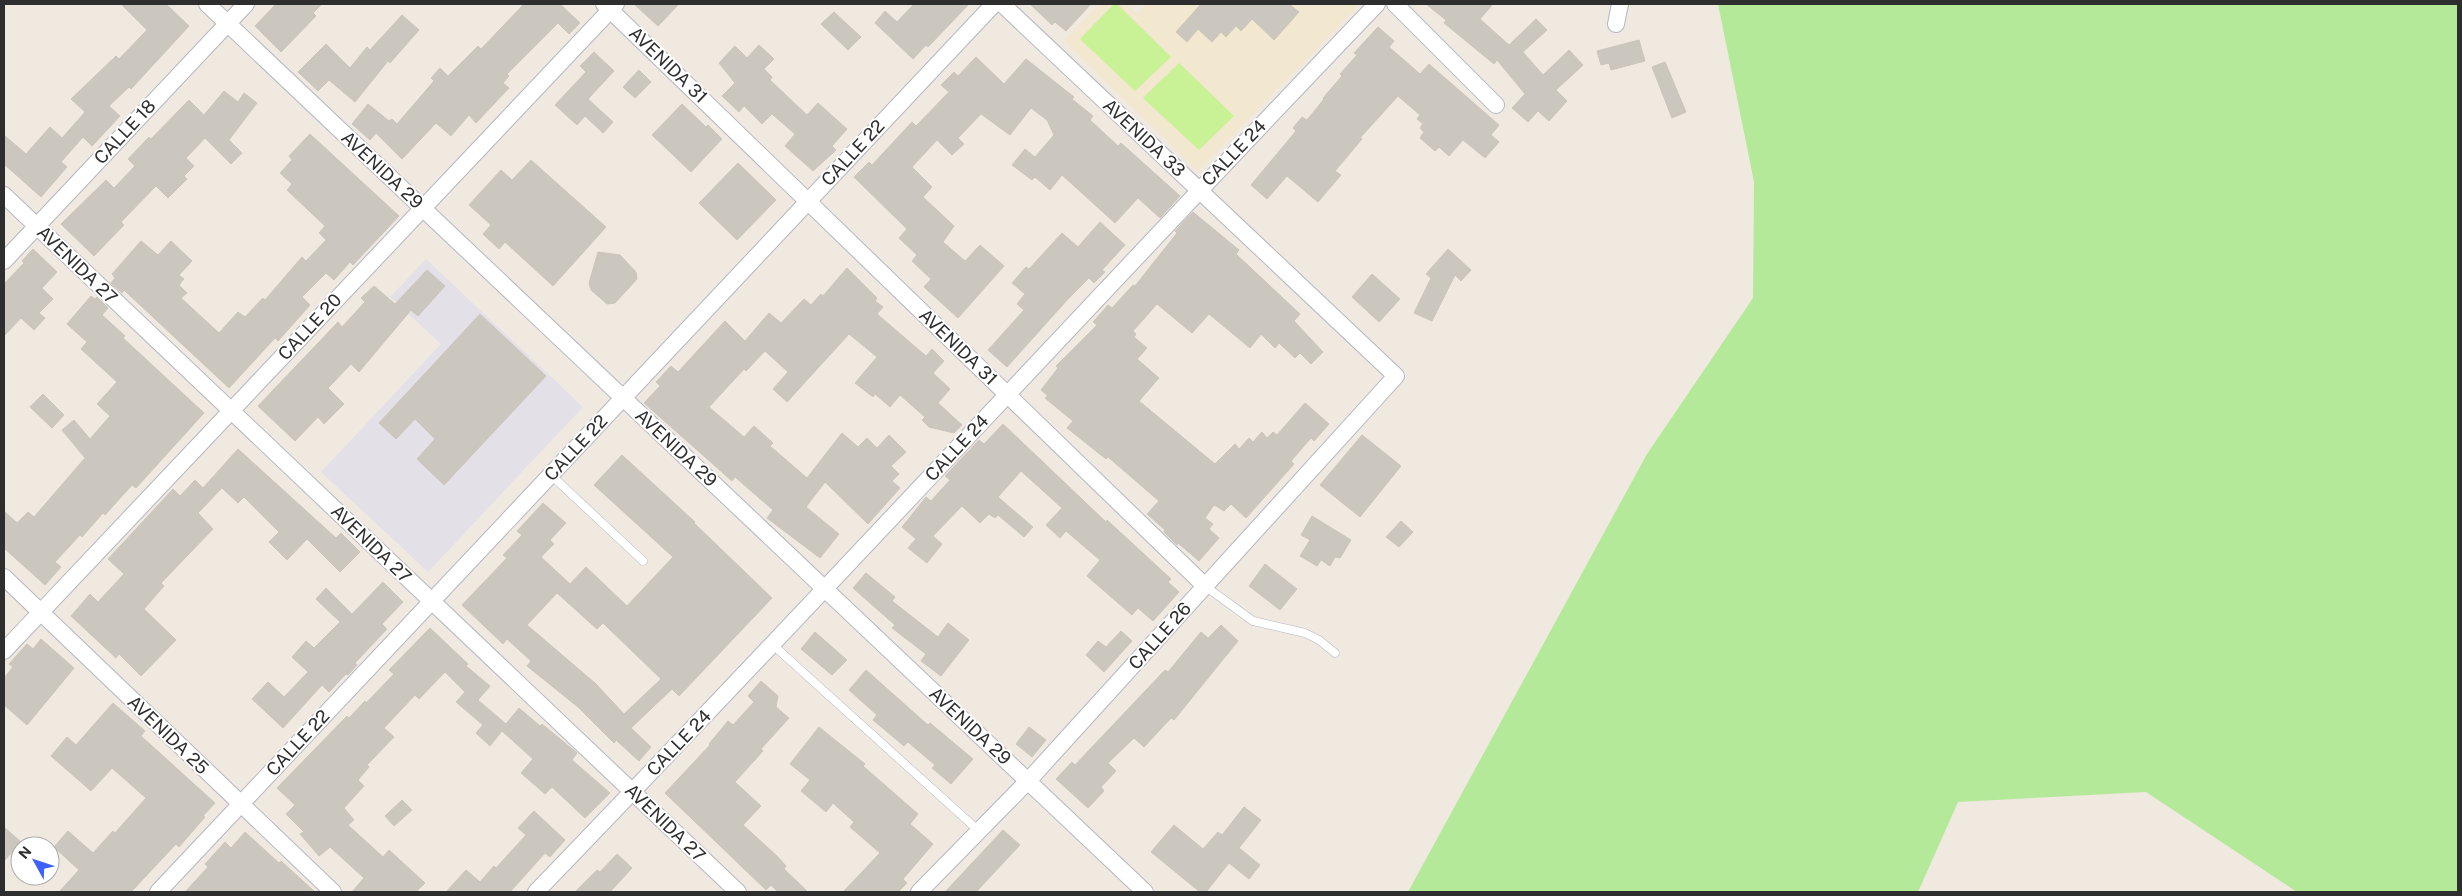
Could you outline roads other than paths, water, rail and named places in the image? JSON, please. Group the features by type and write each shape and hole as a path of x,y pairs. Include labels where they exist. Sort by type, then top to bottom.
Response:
{"street":[{"name":"AVENIDA 29","path":"207,4 1145,892"},
{"name":"CALLE 18","path":"4,261 246,4"},
{"name":"CALLE 22","path":"158,892 994,4"},
{"name":"AVENIDA 33","path":"1002,4 1396,376"},
{"name":"CALLE 24","path":"536,892 773,645 1006,394 1377,4"},
{"path":"1395,4 1496,105"},
{"path":"1616,24 1620,4"},
{"name":"AVENIDA 31","path":"610,6 1205,586"},
{"name":"CALLE 20","path":"4,651 610,6"},
{"name":"AVENIDA 27","path":"4,195 738,892"},
{"name":"CALLE 26","path":"919,892 1028,781 1396,376"},
{"name":"AVENIDA 25","path":"4,577 333,892"}],"lane":[{"path":"550,475 643,561"},
{"name":"AVENIDA 31","path":"1205,586 1253,621 1305,633 1335,653"},
{"path":"773,645 979,831"}]}
